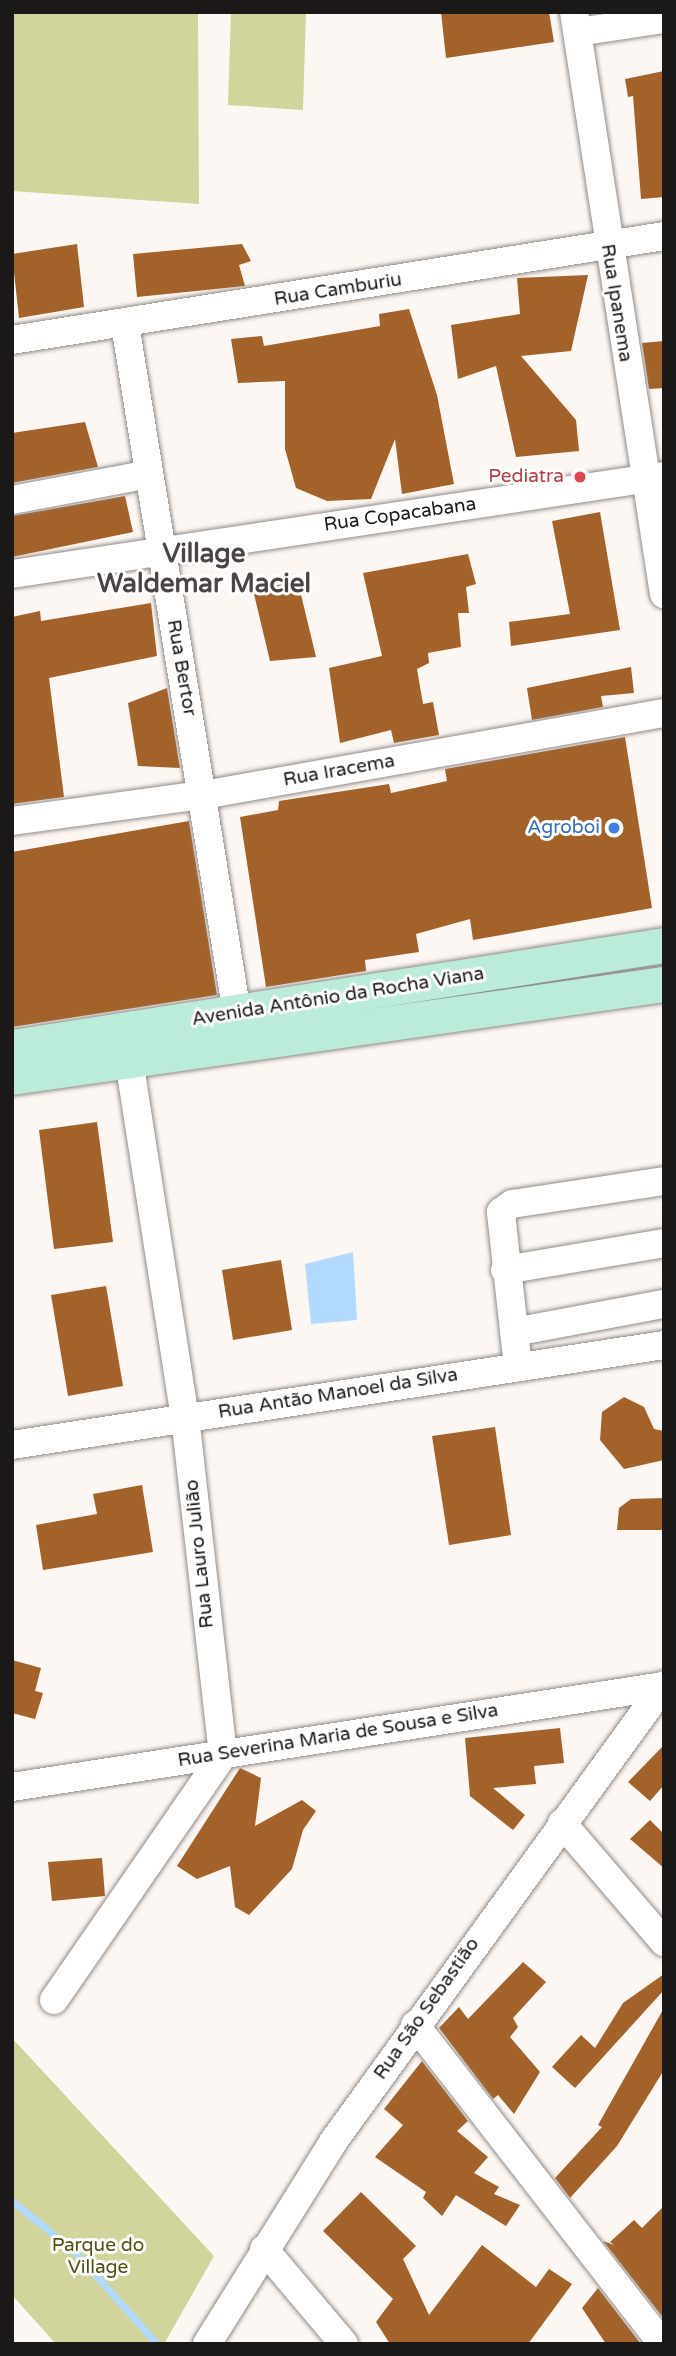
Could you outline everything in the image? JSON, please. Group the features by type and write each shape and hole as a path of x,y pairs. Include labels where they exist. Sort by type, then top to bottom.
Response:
{"main road":[{"name":"Avenida Antônio da Rocha Viana","path":"12,1046 664,945"},
{"name":"Avenida Antônio da Rocha Viana","path":"12,1077 664,984"}],"street":[{"path":"576,22 664,19"},
{"name":"Rua Ipanema","path":"576,22 607,247 654,477 664,594"},
{"name":"Rua Camburiu","path":"12,340 664,236"},
{"name":"Rua Bertor","path":"125,324 237,1013"},
{"path":"12,500 149,474"},
{"name":"Rua Copacabana","path":"12,574 654,477"},
{"name":"Rua Iracema","path":"12,821 203,795 664,713"},
{"name":"Rua Lauro Julião","path":"129,1060 185,1418 223,1755"},
{"path":"518,1367 499,1216 508,1205 664,1181"},
{"path":"505,1270 664,1243"},
{"path":"514,1332 664,1304"},
{"name":"Rua Antão Manoel da Silva","path":"12,1445 664,1345"},
{"name":"Rua Severina Maria de Sousa e Silva","path":"12,1787 664,1685"},
{"name":"Rua São Sebastião","path":"207,2344 264,2249 415,2025 664,1685"},
{"path":"54,2000 223,1755"},
{"path":"562,1824 664,1942"},
{"path":"415,2025 662,2344"},
{"path":"264,2249 344,2344"}],"green space":[{"path":"12,12 198,12 199,204 12,191"},
{"path":"231,12 306,12 303,110 228,105"},
{"name":"Parque do Village","path":"12,2038 214,2256 164,2344 56,2344 12,2295"}],"water":[{"path":"353,1252 357,1320 311,1324 305,1264"}],"building":[{"path":"441,12 549,12 554,42 446,58"},
{"path":"664,71 664,197 641,199 633,96 628,97 625,79"},
{"path":"77,244 84,307 19,318 12,254"},
{"path":"242,244 251,261 239,265 245,286 137,297 133,254"},
{"path":"588,275 571,351 521,356 576,420 579,451 516,457 496,366 458,379 451,325 520,314 517,278"},
{"path":"409,309 437,395 454,484 402,494 395,439 371,499 327,501 296,488 285,449 285,381 238,383 231,339 262,336 264,346 380,326 379,314"},
{"path":"664,341 664,388 649,389 642,343"},
{"path":"85,422 98,467 12,483 12,433"},
{"path":"125,496 133,532 12,557 12,516"},
{"path":"600,512 620,630 511,646 509,622 570,614 552,521"},
{"path":"468,554 476,584 466,587 469,613 458,613 461,647 428,653 429,663 417,669 423,704 433,702 439,735 394,743 391,730 340,743 329,668 382,656 363,573"},
{"path":"297,578 316,657 270,661 254,594"},
{"path":"151,603 157,656 49,678 64,797 12,804 12,617 40,611 41,621"},
{"path":"631,667 634,693 601,696 603,707 532,720 527,688"},
{"path":"167,688 180,768 138,766 128,703"},
{"path":"625,737 652,908 473,940 470,919 416,934 419,952 365,960 366,971 266,987 240,817 278,810 279,801 389,784 391,793 447,781 445,769"},
{"path":"189,821 217,995 12,1027 12,852"},
{"path":"97,1122 113,1242 54,1249 39,1130"},
{"path":"281,1260 292,1330 233,1340 222,1270"},
{"path":"106,1286 123,1386 68,1396 51,1295"},
{"path":"624,1397 644,1407 654,1429 664,1431 664,1460 624,1469 600,1440 602,1412"},
{"path":"495,1427 511,1535 449,1545 432,1436"},
{"path":"142,1485 153,1552 43,1570 36,1525 97,1514 93,1494"},
{"path":"664,1498 664,1530 617,1530 619,1508 631,1499"},
{"path":"12,1660 41,1668 35,1691 43,1693 35,1719 12,1713"},
{"path":"560,1728 564,1763 534,1766 536,1784 493,1788 525,1815 513,1830 470,1796 465,1738"},
{"path":"664,1745 664,1785 650,1801 628,1782"},
{"path":"240,1768 261,1778 255,1826 302,1800 316,1811 303,1830 292,1869 249,1915 235,1907 230,1866 197,1879 177,1866"},
{"path":"650,1820 664,1834 664,1868 630,1839"},
{"path":"102,1858 105,1896 52,1901 48,1862"},
{"path":"523,1962 546,1982 513,2018 518,2027 510,2037 540,2072 514,2114 498,2095 493,2099 439,2028 459,2007 468,2019"},
{"path":"664,1974 664,1990 575,2088 552,2067 581,2035 595,2048 623,2003"},
{"path":"664,2008 664,2070 617,2146 570,2198 555,2178 602,2127 598,2125"},
{"path":"422,2061 468,2121 457,2131 488,2157 474,2173 499,2187 494,2194 520,2205 506,2226 456,2195 442,2216 423,2198 426,2192 375,2157 403,2125 384,2109"},
{"path":"361,2192 416,2246 403,2259 429,2315 482,2245 536,2287 549,2269 572,2284 528,2344 390,2344 376,2322 393,2299 323,2231"},
{"path":"664,2206 664,2319 603,2241 614,2245 610,2242 634,2220 642,2228"},
{"path":"598,2288 641,2344 606,2344 582,2308"}],"waterway":[{"path":"12,2201 73,2250 157,2344"}],"place":[{"name":"Pediatra","path":"580,477"},
{"name":"Agroboi","path":"614,828"}],"district":[{"name":"Village Waldemar Maciel","path":"204,569"}]}
